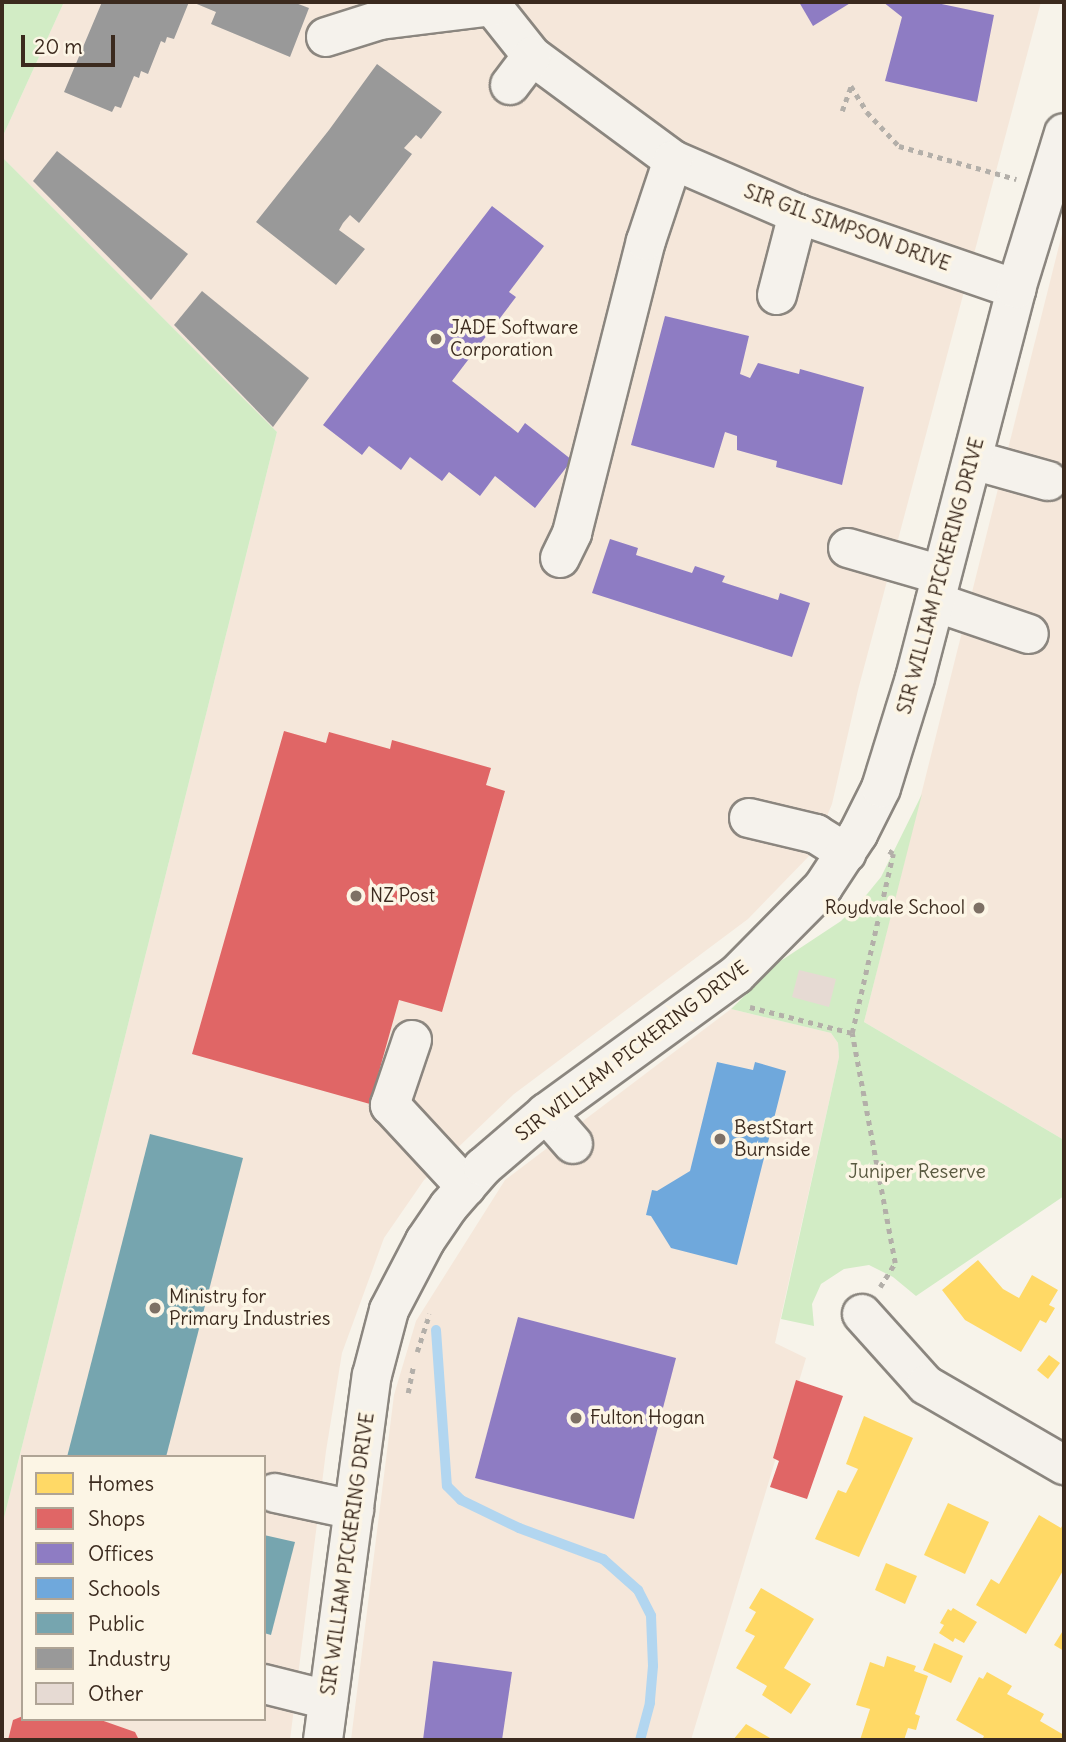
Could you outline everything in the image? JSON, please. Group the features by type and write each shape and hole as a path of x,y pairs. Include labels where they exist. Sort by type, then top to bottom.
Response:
{"street":[{"path":"326,37 380,20 492,3"},
{"name":"SIR GIL SIMPSON DRIVE","path":"492,3 521,71 673,160 798,215 1016,289"},
{"name":"SIR WILLIAM PICKERING DRIVE","path":"323,1740 372,1376 389,1310 415,1257 483,1167 547,1113 736,975 823,887 852,844 881,788 973,460 1016,289 1064,133"},
{"path":"560,558 575,522 646,241 673,160"},
{"path":"777,295 798,215"},
{"path":"973,460 1048,481"},
{"path":"848,548 938,588 1029,634"},
{"path":"749,818 852,844"},
{"path":"412,1041 390,1105 466,1187"},
{"path":"547,1113 573,1144"},
{"path":"862,1314 926,1385 1064,1465"},
{"path":"275,1493 354,1510"},
{"path":"266,1684 328,1700"}],"path":[{"path":"842,111 851,86 867,112 899,146 1048,187"},
{"path":"852,844 892,854 852,1033 895,1263 862,1314"},
{"path":"749,1006 852,1033"}],"shaded area":[{"path":"64,2 1041,2 858,690 832,804 811,854 748,919 514,1094 424,1180 384,1238 342,1353 326,1451 290,1740 2,1740 2,1526 277,432 2,157 2,138"},
{"name":"Roydvale School","path":"1064,226 1064,1140 864,1022"},
{"path":"731,1009 831,1033 838,1043 839,1057 775,1343 806,1358 691,1740 351,1740 394,1395 416,1321 505,1180"}],"green space":[{"path":"2,2 64,2 2,138"},
{"path":"2,157 277,432 2,1526"},
{"name":"Juniper Reserve","path":"922,794 864,1022 1064,1140 1064,1196 916,1296 893,1277 869,1265 844,1269 821,1284 812,1304 814,1326 781,1319 839,1057 838,1043 831,1033 731,1009 779,962 841,921 863,899 881,877"}],"building: Homes":[{"path":"978,1260 1003,1289 1019,1298 1032,1275 1058,1290 1049,1305 1055,1308 1046,1323 1040,1320 1021,1352 965,1320 942,1290"},
{"path":"1049,1355 1060,1363 1048,1379 1037,1370"},
{"path":"864,1416 913,1438 859,1557 815,1539 838,1490 846,1493 858,1469 846,1464"},
{"path":"948,1503 989,1522 965,1574 924,1555"},
{"path":"1039,1515 1061,1528 1064,1522 1064,1569 1026,1634 976,1605 991,1579 999,1584"},
{"path":"886,1563 917,1576 905,1604 875,1590"},
{"path":"761,1588 814,1619 784,1668 811,1684 791,1714 762,1695 767,1686 736,1668 755,1636 745,1631 756,1612 749,1608"},
{"path":"953,1608 977,1622 964,1643 955,1638 953,1642 939,1633 944,1625 940,1623 948,1609 951,1611"},
{"path":"1064,1629 1064,1651 1054,1645"},
{"path":"934,1643 963,1656 951,1683 923,1670"},
{"path":"887,1656 916,1666 914,1671 928,1676 915,1714 920,1716 916,1730 908,1728 904,1740 860,1740 870,1709 856,1705 870,1662 884,1667"},
{"path":"987,1672 1012,1686 1007,1694 1044,1714 1040,1721 1064,1735 1064,1740 982,1740 984,1736 956,1720 979,1677 983,1679"},
{"path":"746,1724 770,1738 733,1740"}],"building: Shops":[{"name":"NZ Post","path":"284,731 326,743 329,732 390,749 392,740 491,768 486,785 505,791 442,1012 399,1000 370,1104 192,1054"},
{"path":"796,1380 843,1396 807,1499 770,1487 779,1461 773,1458"},
{"path":"21,1717 21,1721 104,1721 135,1732 139,1740 8,1740 13,1720"}],"building: Offices":[{"path":"799,2 852,2 813,26"},
{"path":"883,2 932,2 994,15 977,102 885,81 902,17"},
{"name":"JADE Software Corporation","path":"492,206 544,246 509,292 516,297 452,381 518,433 525,423 572,460 535,508 495,476 480,496 449,472 442,481 410,457 401,470 369,446 362,455 323,425"},
{"path":"665,316 749,336 740,374 750,378 758,363 799,374 800,369 864,387 842,485 776,467 777,461 737,450 737,436 725,432 714,468 631,445"},
{"path":"610,539 638,548 636,555 692,573 695,566 725,576 722,582 778,600 780,593 810,603 792,657 592,593"},
{"name":"Fulton Hogan","path":"518,1317 676,1358 634,1519 475,1478"},
{"path":"433,1661 512,1672 502,1740 423,1740"}],"building: Schools":[{"name":"BestStart Burnside","path":"717,1062 753,1070 755,1062 786,1071 737,1265 671,1248 651,1216 646,1215 652,1190 657,1191 690,1171"}],"building: Public":[{"name":"Ministry for Primary Industries","path":"150,1134 243,1158 167,1455 68,1455"},
{"path":"266,1535 295,1542 271,1635 266,1634"}],"building: Industry":[{"path":"102,2 189,2 174,39 167,37 165,43 161,41 148,74 141,71 139,78 134,76 121,108 115,106 112,112 64,92"},
{"path":"192,2 293,2 309,8 290,57 211,24 216,12"},
{"path":"377,64 442,112 421,139 416,135 404,148 412,154 359,223 350,215 343,223 339,230 365,249 336,285 256,222"},
{"path":"57,151 188,254 151,300 33,181"},
{"path":"202,291 309,378 273,427 174,325"}],"building: Other":[{"path":"799,970 836,979 829,1007 792,997"}],"waterway":[{"path":"436,1330 447,1486 461,1500 519,1528 603,1559 638,1590 651,1616 653,1666 650,1703 640,1740"}],"place":[{"name":"JADE Software Corporation","path":"436,339"},
{"name":"NZ Post","path":"356,896"},
{"name":"Roydvale School","path":"979,908"},
{"name":"BestStart Burnside","path":"720,1139"},
{"name":"Ministry for Primary Industries","path":"155,1308"},
{"name":"Fulton Hogan","path":"576,1418"}]}
